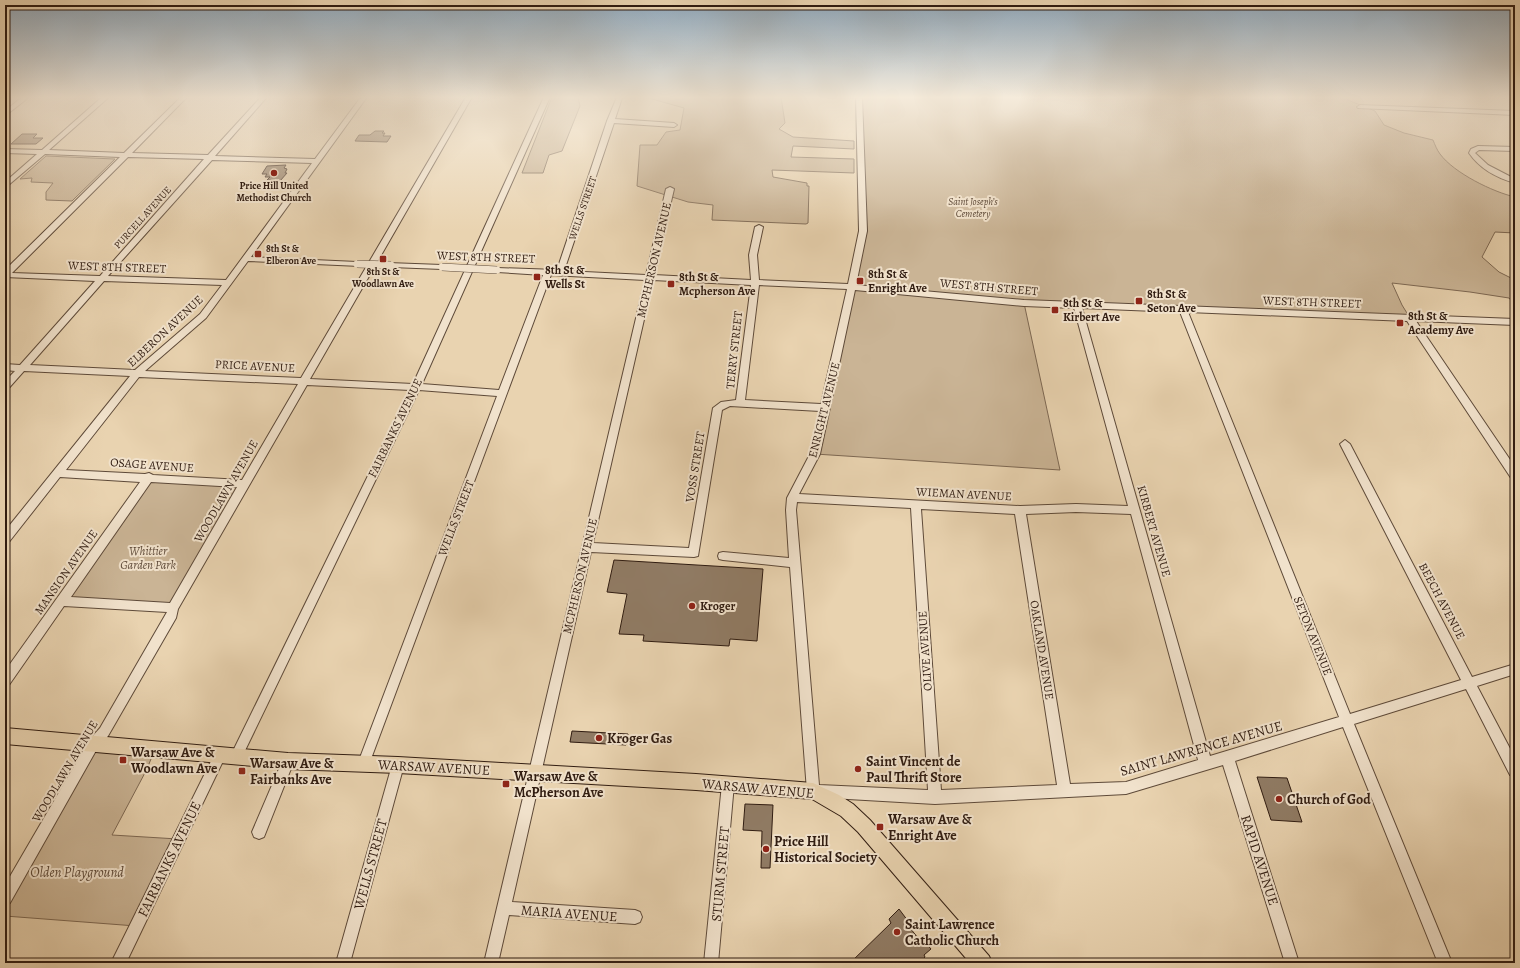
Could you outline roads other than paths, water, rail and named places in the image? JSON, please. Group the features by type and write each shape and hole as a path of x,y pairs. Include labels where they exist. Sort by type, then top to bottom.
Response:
{"main road":[{"name":"WARSAW AVENUE","path":"5,736 288,761 364,763 535,772 813,791 824,795 847,810 864,826 982,963"}],"street":[{"path":"5,186 55,142"},
{"path":"5,275 139,142"},
{"name":"PURCELL AVENUE","path":"5,387 224,142"},
{"name":"ELBERON AVENUE","path":"5,539 138,372 202,316 246,259 331,142"},
{"name":"WOODLAWN AVENUE","path":"5,898 94,743 104,732 172,615 173,608 244,484 443,142"},
{"name":"FAIRBANKS AVENUE","path":"236,756 416,386 527,142"},
{"name":"WELLS STREET","path":"560,272 603,142"},
{"name":"ENRIGHT AVENUE","path":"813,791 791,510 792,498 815,454 863,232 861,142"},
{"path":"1515,149 1483,147 1473,150 1472,153 1499,175 1515,181"},
{"path":"5,151 317,161"},
{"name":"MCPHERSON AVENUE","path":"491,963 670,188"},
{"name":"TERRY STREET","path":"740,403 755,282 753,255 759,227"},
{"name":"WEST 8TH STREET","path":"246,259 560,272 852,287 1024,302 1515,322"},
{"name":"WELLS STREET","path":"364,763 548,272"},
{"name":"WEST 8TH STREET","path":"5,275 228,283"},
{"name":"KIRBERT AVENUE","path":"1077,304 1206,764"},
{"name":"SETON AVENUE","path":"1183,309 1445,963"},
{"path":"1410,318 1515,475"},
{"name":"PRICE AVENUE","path":"5,367 416,386 503,393"},
{"path":"740,403 826,408"},
{"name":"VOSS STREET","path":"587,547 694,553 717,411 724,404 740,403"},
{"name":"BEECH AVENUE","path":"1345,444 1515,771"},
{"name":"OSAGE AVENUE","path":"58,473 149,477 244,484"},
{"name":"MANSION AVENUE","path":"5,681 149,477"},
{"name":"WIEMAN AVENUE","path":"792,498 1020,510 1076,508 1134,510"},
{"name":"OLIVE AVENUE","path":"916,505 934,797"},
{"name":"OAKLAND AVENUE","path":"1020,510 1064,790"},
{"path":"723,556 796,563"},
{"path":"61,602 173,608"},
{"name":"SAINT LAWRENCE AVENUE","path":"813,791 934,797 1126,788 1515,669"},
{"name":"FAIRBANKS AVENUE","path":"118,963 220,755"},
{"name":"RAPID AVENUE","path":"1227,757 1292,963"},
{"path":"259,832 288,761"},
{"name":"WELLS STREET","path":"343,963 398,765"},
{"name":"STURM STREET","path":"711,963 728,784"},
{"name":"MARIA AVENUE","path":"503,908 635,917"}],"place":[{"name":"Price Hill United Methodist Church","path":"274,173"},
{"name":"8th St & Elberon Ave","path":"258,254"},
{"name":"8th St & Woodlawn Ave","path":"383,259"},
{"name":"8th St & Wells St","path":"537,277"},
{"name":"8th St & Enright Ave","path":"860,281"},
{"name":"8th St & Mcpherson Ave","path":"671,284"},
{"name":"8th St & Seton Ave","path":"1139,301"},
{"name":"8th St & Kirbert Ave","path":"1055,310"},
{"name":"8th St & Academy Ave","path":"1400,323"},
{"name":"Kroger","path":"692,606"},
{"name":"Kroger Gas","path":"599,738"},
{"name":"Warsaw Ave & Woodlawn Ave","path":"123,760"},
{"name":"Saint Vincent de Paul Thrift Store","path":"858,769"},
{"name":"Warsaw Ave & Fairbanks Ave","path":"242,771"},
{"name":"Warsaw Ave & McPherson Ave","path":"506,784"},
{"name":"Church of God","path":"1279,799"},
{"name":"Warsaw Ave & Enright Ave","path":"880,827"},
{"name":"Price Hill Historical Society","path":"766,849"},
{"name":"Saint Lawrence Catholic Church","path":"897,932"}],"park label":[{"name":"Saint Joseph’s Cemetery","path":"973,206"},
{"name":"Whittier Garden Park","path":"148,558"},
{"name":"Olden Playground","path":"77,872"}]}
